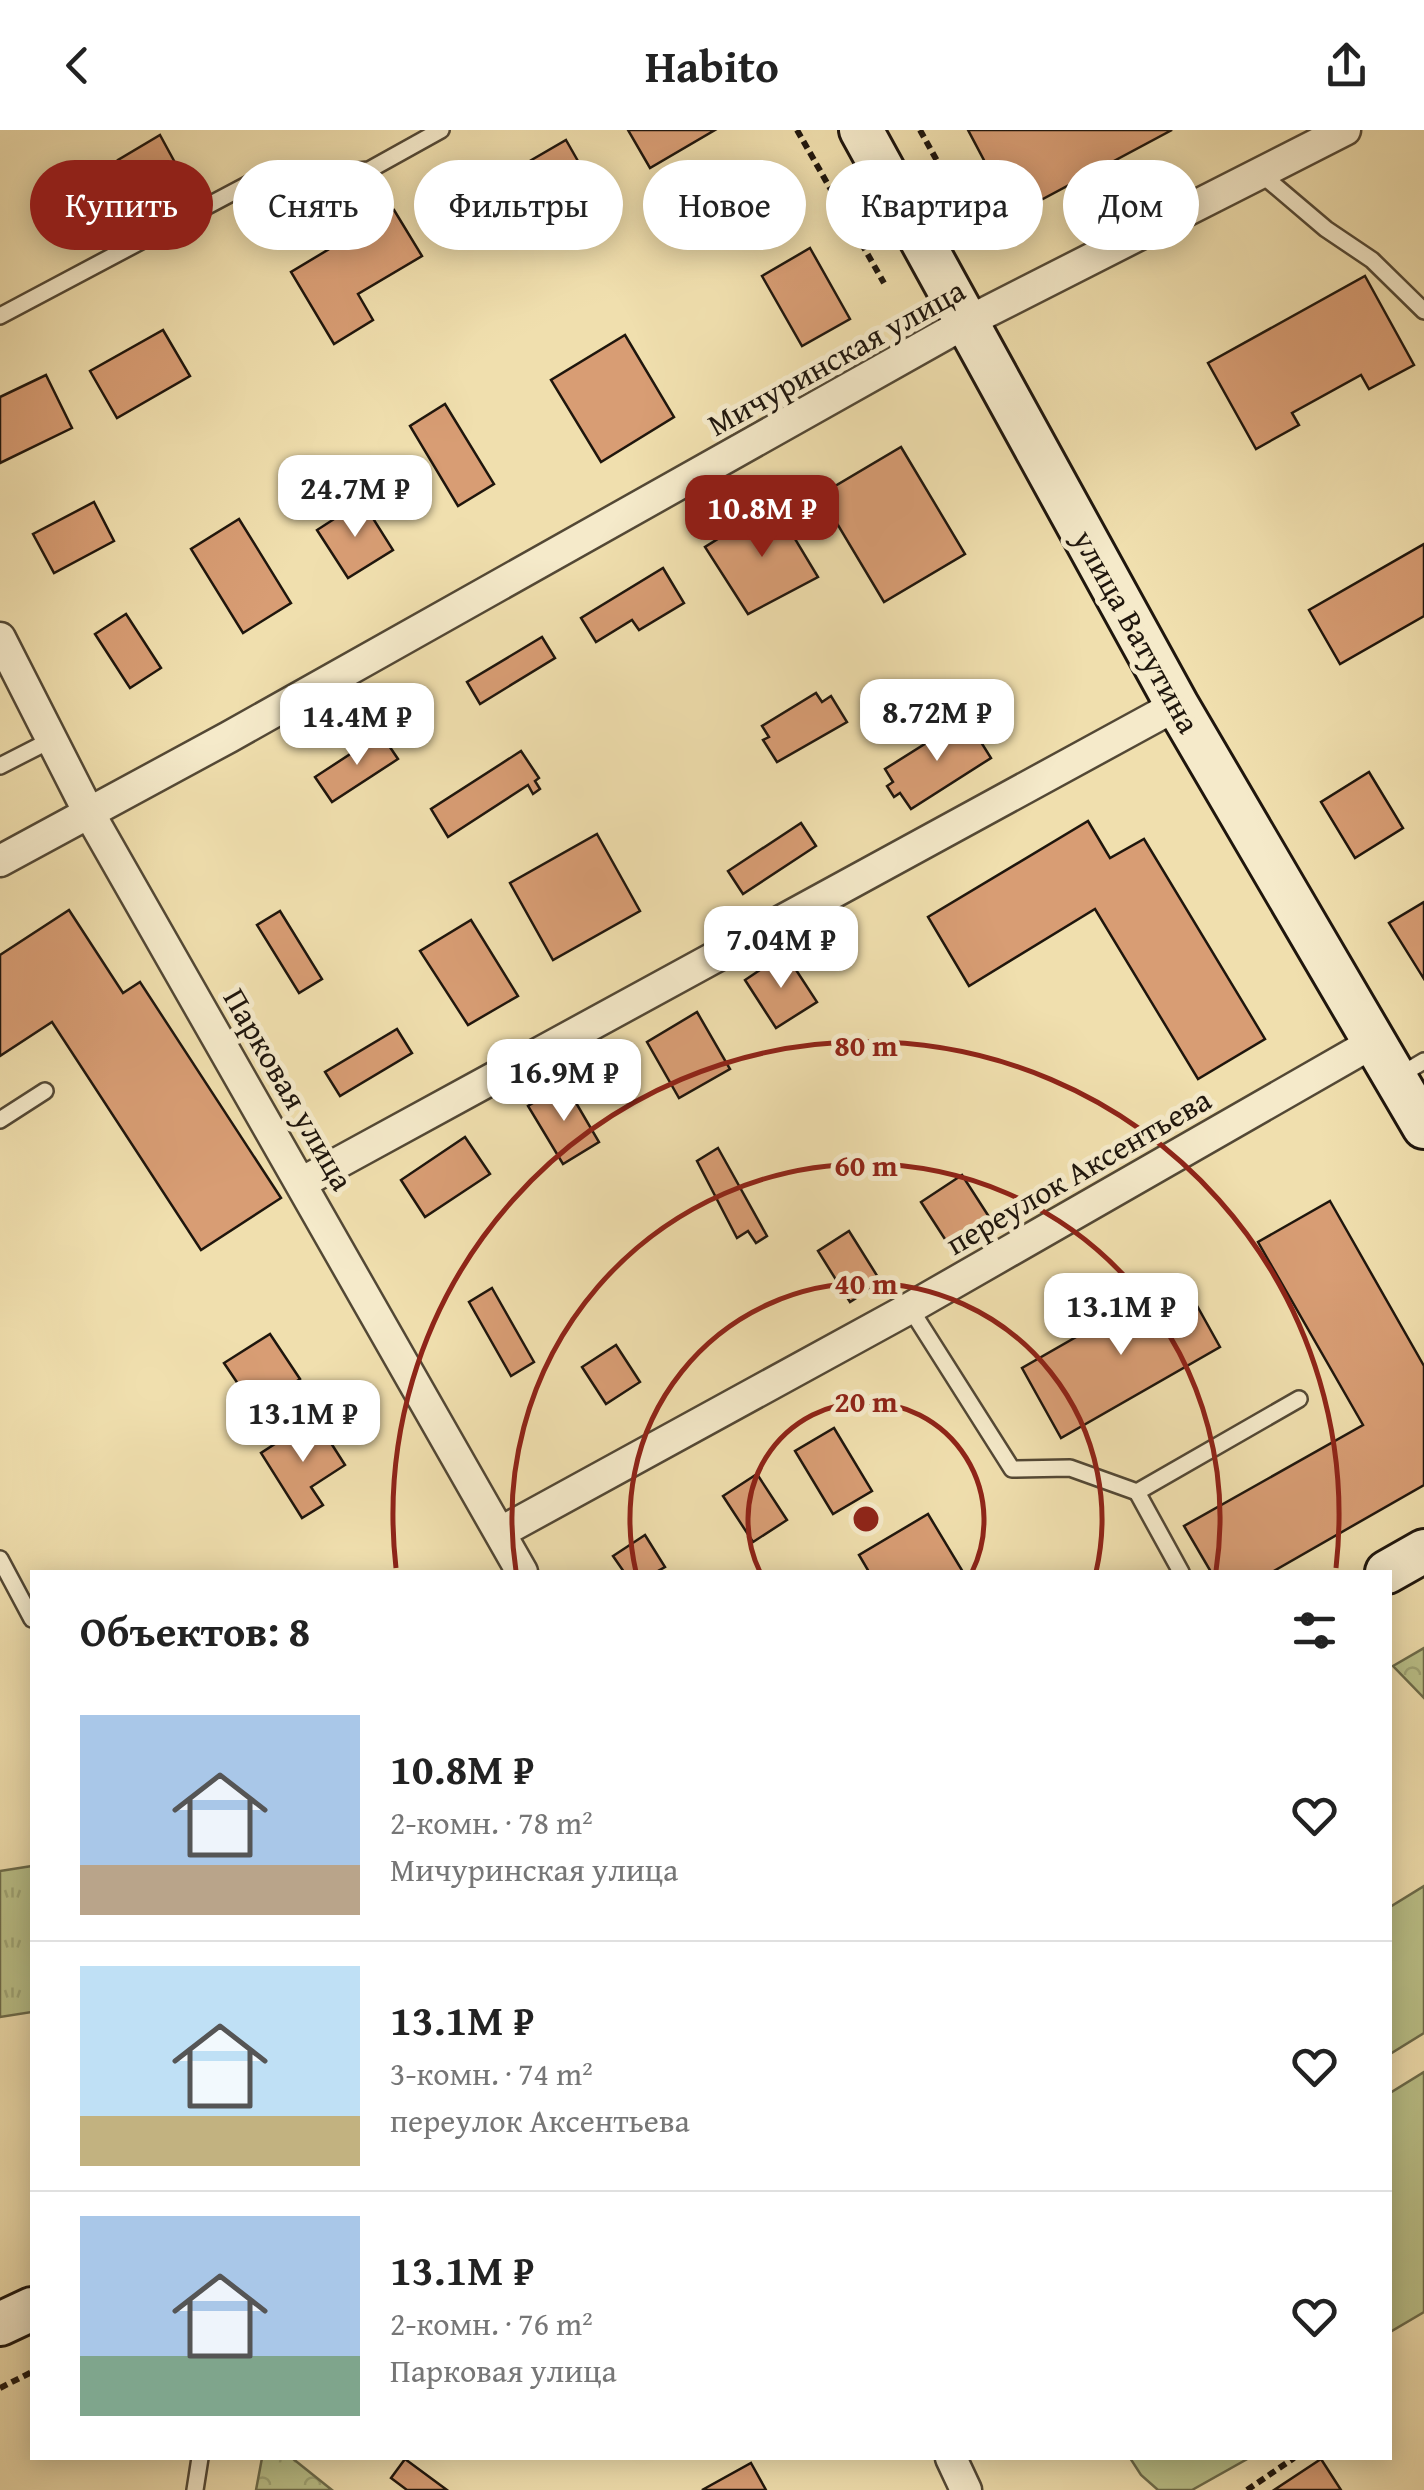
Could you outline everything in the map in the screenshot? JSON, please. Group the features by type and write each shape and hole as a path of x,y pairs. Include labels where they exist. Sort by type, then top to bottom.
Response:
{"main road":[{"name":"улица Ватутина","path":"861,130 1177,704 1374,1042 1410,1070 1424,1127"},
{"path":"1391,1570 1424,1551"},
{"path":"0,2324 30,2309"}],"street":[{"name":"Мичуринская улица","path":"0,861 966,322 1344,130"},
{"name":"Парковая улица","path":"0,638 88,813 521,1570"},
{"path":"302,1182 1177,704"},
{"name":"переулок Аксентьева","path":"501,1532 910,1308 1374,1042"},
{"path":"952,2460 966,2490"}],"lane":[{"path":"0,316 258,179 369,170 441,130"},
{"path":"1260,173 1326,229 1372,260 1424,310"},
{"path":"0,766 52,740"},
{"path":"0,1120 45,1092"},
{"path":"910,1308 1012,1469 1070,1468 1137,1492 1180,1570"},
{"path":"1137,1492 1300,1399"},
{"path":"0,1559 30,1615"},
{"path":"195,2490 200,2460"}],"path":[{"path":"797,130 884,283"},
{"path":"920,130 937,160"},
{"path":"0,2388 30,2373"},
{"path":"1247,2490 1291,2460"}],"green space":[{"path":"1424,1648 1424,1698 1393,1666"},
{"path":"30,1866 30,2012 0,2017 0,1871"},
{"path":"1424,1886 1424,2033 1392,2053 1392,1906"},
{"path":"1424,2072 1424,2312 1392,2331 1392,2092"},
{"path":"262,2460 294,2460 332,2490 256,2490"},
{"path":"1131,2460 1245,2460 1192,2490 1158,2490"}],"building":[{"path":"628,130 715,130 664,160 645,160"},
{"path":"968,130 1172,130 1116,160 1063,160 1063,188 1043,199 1043,160 984,160"},
{"path":"160,135 174,160 118,160"},
{"path":"566,140 577,160 532,160"},
{"path":"394,210 414,243 414,250 422,256 358,294 373,320 334,344 291,272 328,250 394,250"},
{"path":"810,248 850,319 802,346 762,276"},
{"path":"1365,276 1414,365 1369,389 1361,375 1292,413 1299,425 1256,449 1208,363"},
{"path":"163,330 190,376 117,418 90,371"},
{"path":"625,335 674,417 601,462 551,380"},
{"path":"46,375 72,428 0,463 0,397"},
{"path":"445,404 494,484 458,506 410,426"},
{"path":"901,447 965,554 884,602 820,495"},
{"path":"362,501 393,550 348,578 317,530"},
{"path":"94,502 114,541 54,573 33,534"},
{"path":"774,504 818,577 748,614 705,547"},
{"path":"239,519 291,603 243,633 191,549"},
{"path":"1424,544 1424,616 1340,664 1309,610"},
{"path":"663,568 684,603 639,630 632,620 596,642 581,618"},
{"path":"126,614 161,668 130,688 95,634"},
{"path":"542,637 555,658 480,704 467,682"},
{"path":"816,693 822,702 831,696 847,722 777,762 763,740 769,737 762,726"},
{"path":"966,718 991,758 911,809 900,793 894,797 887,786 893,782 885,769"},
{"path":"381,734 398,759 332,802 315,777"},
{"path":"521,751 539,778 535,781 540,789 533,794 528,785 448,837 431,809"},
{"path":"1369,772 1403,828 1355,858 1321,802"},
{"path":"1088,821 1110,858 1144,839 1265,1039 1198,1079 1095,909 969,986 928,917"},
{"path":"801,823 816,846 743,894 728,871"},
{"path":"597,834 640,911 553,960 510,883"},
{"path":"1424,902 1424,979 1389,923"},
{"path":"69,910 123,993 140,982 281,1198 201,1250 52,1022 0,1056 0,955"},
{"path":"280,911 322,979 299,993 257,925"},
{"path":"471,920 518,996 468,1025 420,951"},
{"path":"785,953 817,1002 776,1028 745,980"},
{"path":"697,1012 730,1069 679,1098 647,1042"},
{"path":"397,1029 412,1053 340,1096 325,1072"},
{"path":"565,1084 599,1142 563,1164 528,1106"},
{"path":"465,1137 490,1174 425,1217 401,1180"},
{"path":"718,1148 767,1236 756,1243 748,1231 737,1238 697,1161"},
{"path":"962,1175 993,1223 952,1250 921,1202"},
{"path":"1330,1201 1424,1366 1424,1485 1275,1570 1210,1570 1184,1526 1363,1425 1258,1242"},
{"path":"849,1231 881,1282 850,1302 818,1251"},
{"path":"1181,1277 1220,1347 1061,1438 1022,1368"},
{"path":"492,1288 534,1362 511,1376 469,1302"},
{"path":"270,1334 300,1379 255,1409 224,1363"},
{"path":"616,1345 640,1382 606,1404 582,1367"},
{"path":"315,1418 345,1465 311,1487 323,1505 302,1518 261,1453"},
{"path":"834,1428 872,1491 833,1514 795,1451"},
{"path":"757,1474 787,1520 753,1542 723,1496"},
{"path":"928,1514 962,1570 868,1570 859,1555"},
{"path":"645,1535 665,1567 623,1570 613,1556"},
{"path":"406,2460 447,2490 407,2490 391,2478"},
{"path":"1322,2460 1341,2490 1274,2490"},
{"path":"751,2463 766,2490 702,2490"}]}
